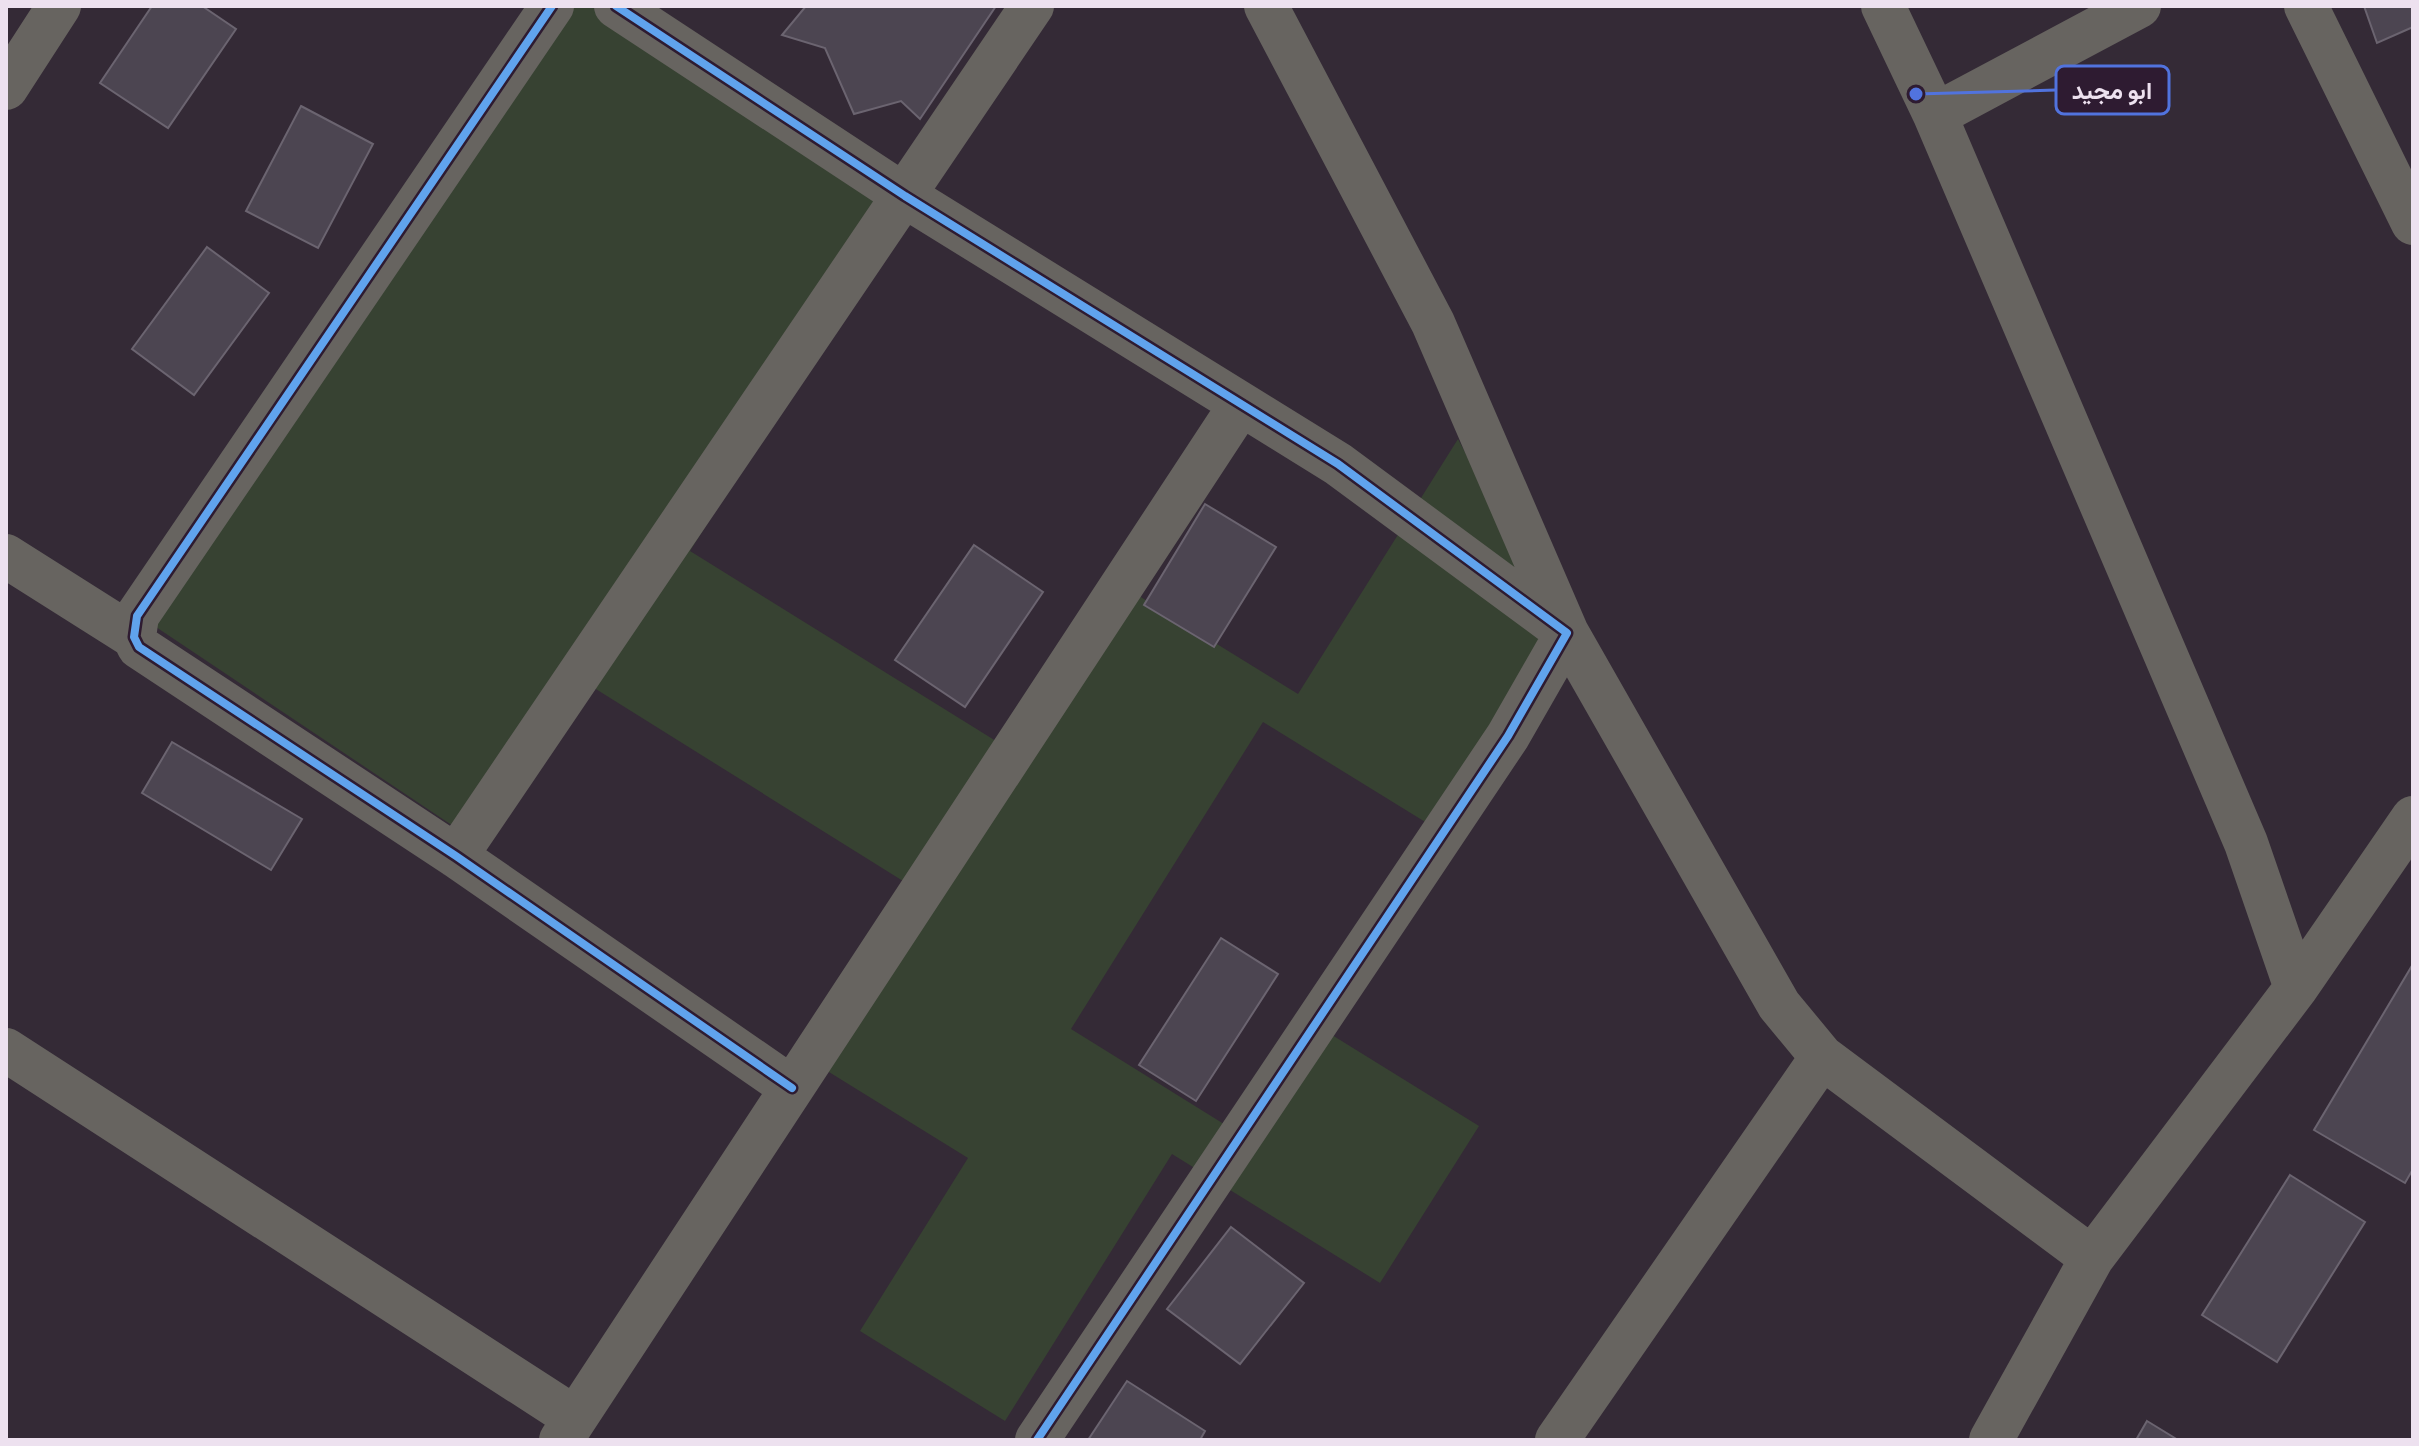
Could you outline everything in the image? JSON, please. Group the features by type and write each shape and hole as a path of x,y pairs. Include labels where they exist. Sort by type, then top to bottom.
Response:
{"street":[{"path":"6,88 59,6"},
{"path":"134,637 137,616 552,6"},
{"path":"616,6 905,196 1338,464 1567,633"},
{"path":"456,856 1032,6"},
{"path":"1266,6 1433,323 1567,633 1779,1005 1822,1057 2092,1258"},
{"path":"1883,6 1935,115 2246,843 2296,988"},
{"path":"1935,115 2139,6"},
{"path":"2306,6 2413,223"},
{"path":"6,1050 568,1429 1241,404"},
{"path":"6,556 134,637 139,647 456,856 792,1088"},
{"path":"1037,1440 1508,736 1567,633"},
{"path":"1991,1440 2092,1258 2296,988 2413,818"},
{"path":"1557,1440 1822,1057"}],"green space":[{"path":"547,6 605,6 912,196 690,551 1012,751 1118,583 1298,694 1458,439 1568,644 1448,836 1263,722 1071,1029 1240,1134 1311,1022 1479,1126 1380,1283 1172,1154 1005,1421 860,1331 968,1158 816,1064 927,896 575,676 471,838 153,625"}],"building":[{"path":"152,6 202,6 236,29 168,128 100,83"},
{"path":"806,6 996,6 920,119 901,101 854,114 825,48 782,35"},
{"path":"2364,6 2413,6 2413,27 2377,43"},
{"path":"301,106 373,144 318,248 246,211"},
{"path":"207,247 269,293 194,395 132,349"},
{"path":"1205,504 1276,547 1214,647 1144,605"},
{"path":"974,545 1043,592 965,707 895,660"},
{"path":"172,742 302,819 271,870 142,793"},
{"path":"1221,938 1278,974 1196,1101 1139,1065"},
{"path":"2413,964 2413,1169 2405,1183 2314,1130"},
{"path":"2290,1175 2365,1222 2277,1362 2202,1315"},
{"path":"1231,1227 1304,1283 1240,1364 1167,1309"},
{"path":"1127,1381 1205,1431 1200,1440 1088,1440"},
{"path":"2147,1421 2178,1440 2136,1440"}],"cycle path":[{"path":"552,6 137,616 134,637 139,647 456,856 792,1088"},
{"path":"616,6 905,196 1338,464 1567,633 1508,736 1037,1440"}],"place":[{"name":"ابو مجيد","path":"1916,94"}]}
